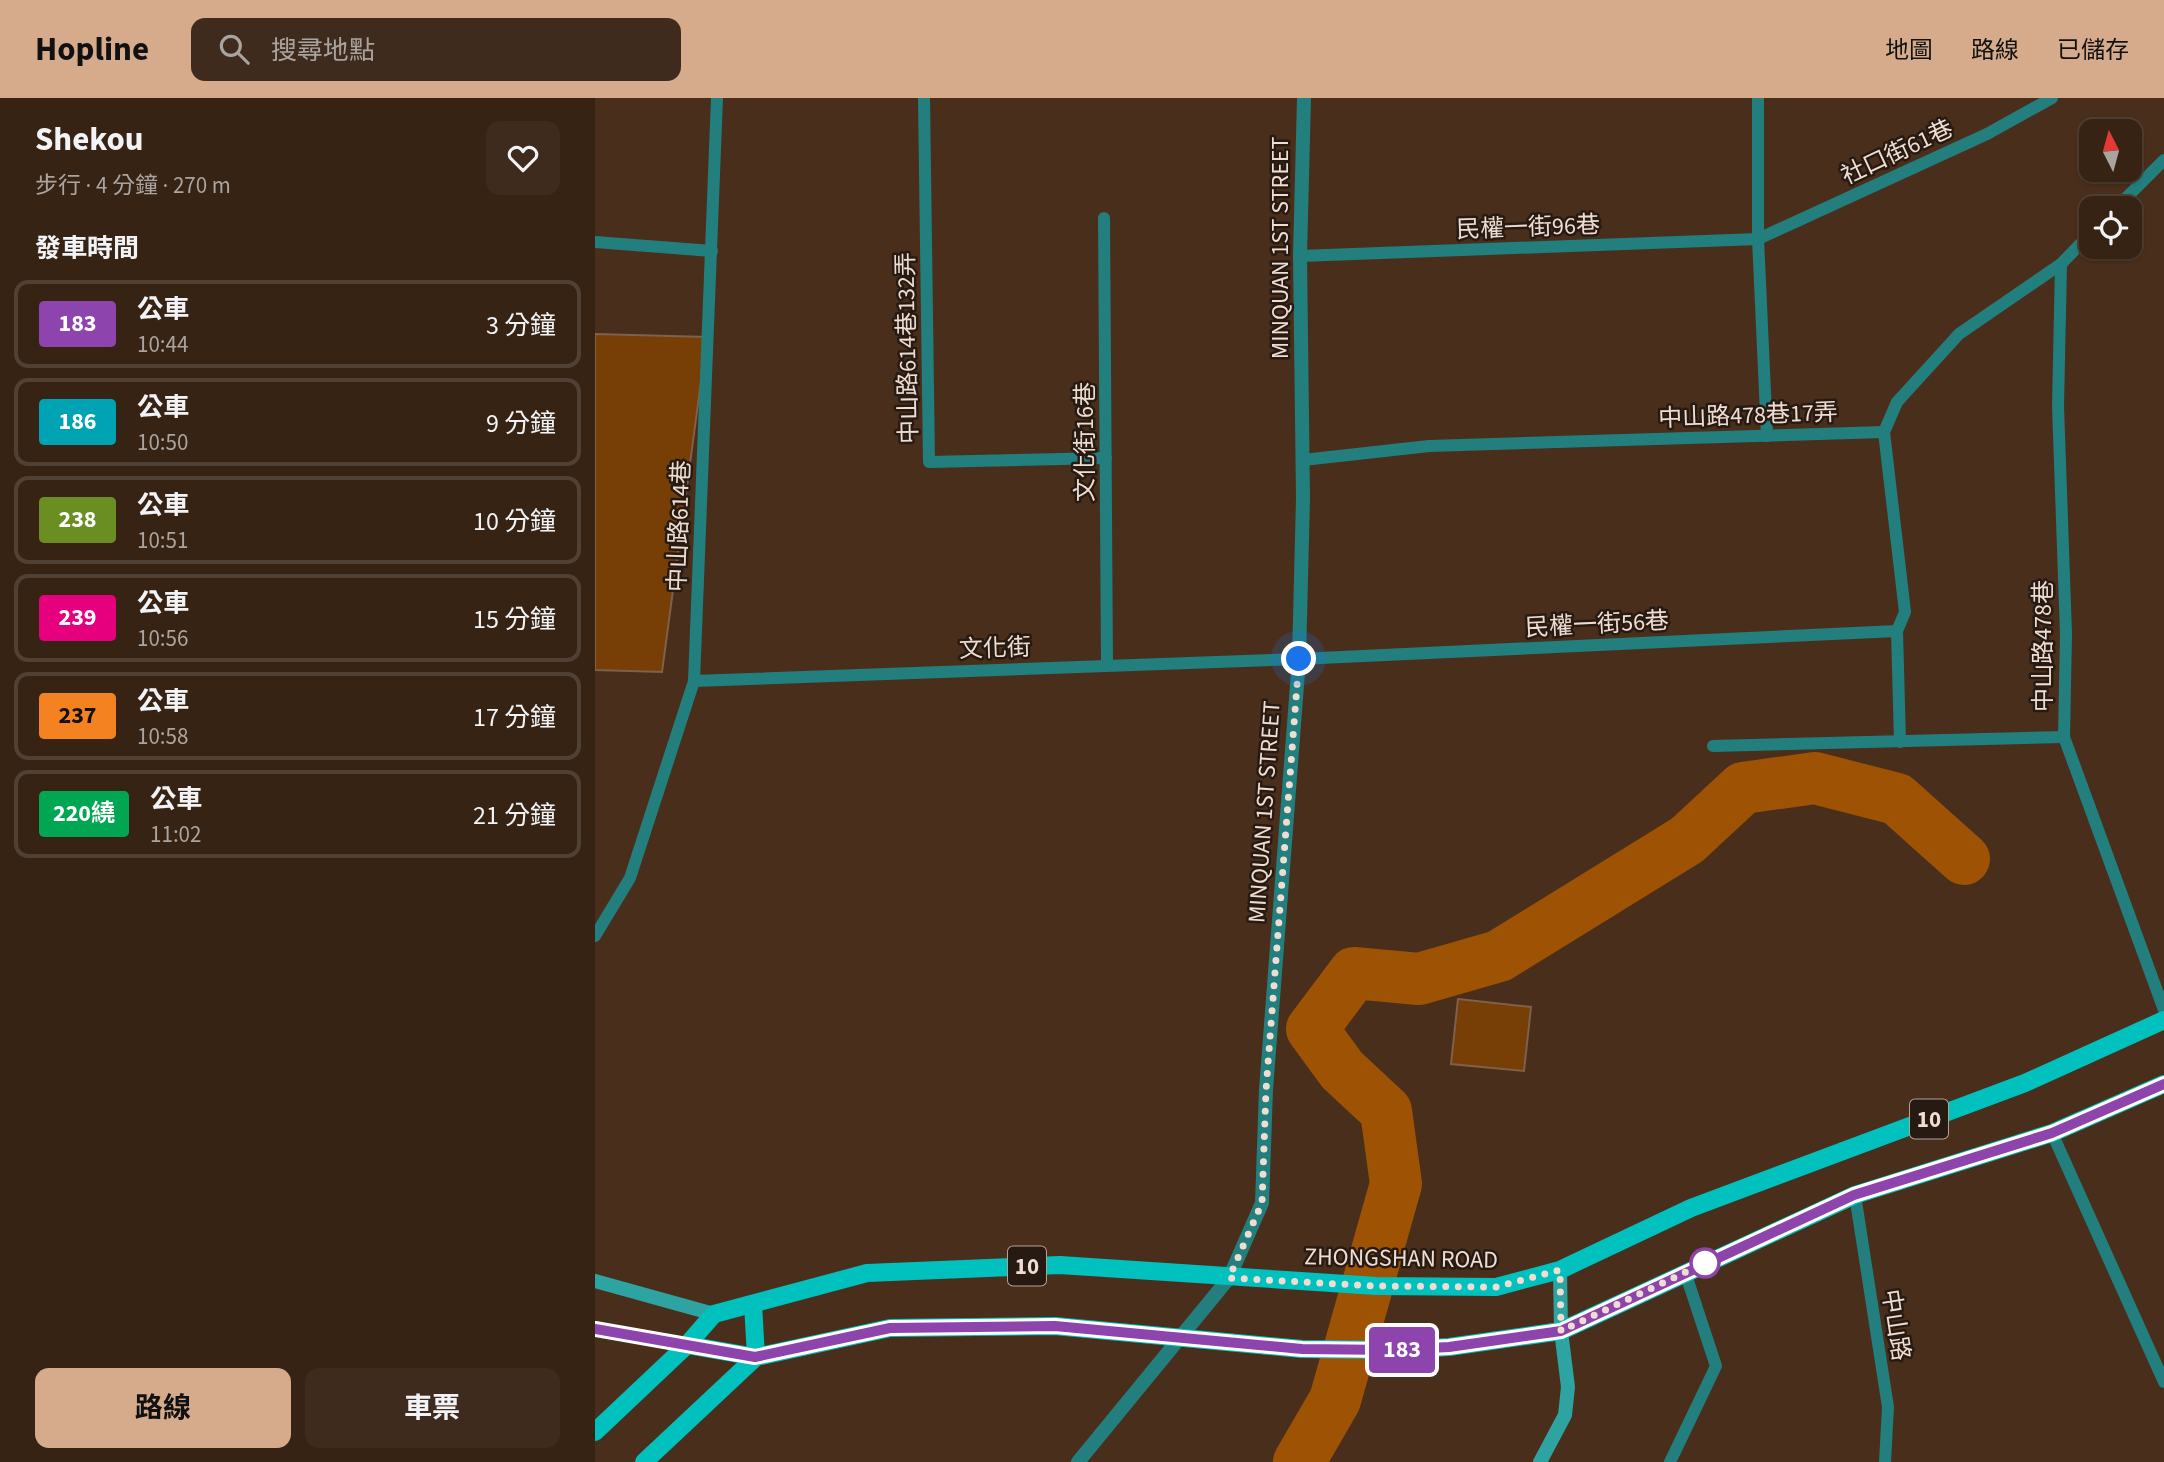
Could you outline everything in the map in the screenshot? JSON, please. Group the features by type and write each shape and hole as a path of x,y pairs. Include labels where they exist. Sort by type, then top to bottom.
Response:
{"main road":[{"name":"ZHONGSHAN ROAD","path":"714,1314 867,1273 945,1268 1060,1265 1376,1286 1496,1287 1560,1270 1691,1208 2025,1083 2164,1020"},
{"name":"10","path":"687,1345 755,1357 890,1328 1055,1326 1332,1350 1363,1350 1449,1347 1561,1331 1854,1195 2052,1133 2164,1084"},
{"path":"644,1462 755,1357 753,1304"},
{"path":"595,1432 687,1345 714,1314"}],"street":[{"name":"MINQUAN 1ST STREET","path":"1078,1462 1229,1278 1262,1203 1266,1090 1299,659 1303,460 1300,256 1304,98"},
{"path":"1540,1462 1565,1415 1568,1387 1561,1331 1560,1270"},
{"name":"ZHONGSHAN ROAD","path":"595,1281 714,1314"},
{"path":"595,1329 687,1345"}],"lane":[{"name":"中山路614巷","path":"595,936 630,878 694,681 717,98"},
{"name":"中山路614巷132弄","path":"924,98 929,462 1106,458"},
{"path":"1758,98 1758,239 1767,436"},
{"name":"社口街61巷","path":"1758,239 1987,134 2052,98"},
{"path":"2128,196 2164,160"},
{"name":"文化街16巷","path":"1104,218 1107,665"},
{"name":"民權一街96巷","path":"1300,256 1758,239"},
{"path":"595,242 712,251"},
{"path":"1900,742 1897,631 1905,611 1884,432 1897,402 1959,334 2061,264 2079,245"},
{"name":"中山路478巷","path":"2061,264 2058,406 2066,634 2064,737 2164,1010"},
{"name":"中山路478巷17弄","path":"1303,460 1429,446 1884,432"},
{"name":"民權一街56巷","path":"1299,659 1897,631"},
{"name":"文化街","path":"694,681 1299,659"},
{"path":"1713,746 2064,737"},
{"path":"2052,1133 2161,1368 2164,1382"},
{"name":"中山路","path":"1854,1195 1888,1407 1885,1462"},
{"path":"1670,1462 1716,1366 1685,1272"}],"building":[{"path":"595,334 707,337 662,672 595,670"},
{"path":"1458,999 1531,1007 1524,1071 1451,1064"}],"waterway":[{"path":"1299,1462 1335,1400 1396,1184 1386,1111 1342,1070 1312,1029 1354,973 1419,979 1499,956 1687,840 1743,788 1815,778 1897,799 1964,859"}],"bus line":[{"name":"183","path":"595,1329 755,1357 890,1328 1055,1326 1302,1349 1392,1350 1449,1347 1561,1331 1854,1195 2052,1133 2164,1084"}],"route":[{"path":"1299,659 1266,1090 1262,1203 1229,1278 1376,1286 1496,1287 1560,1270 1561,1331 1707,1262 1705,1263"}]}
